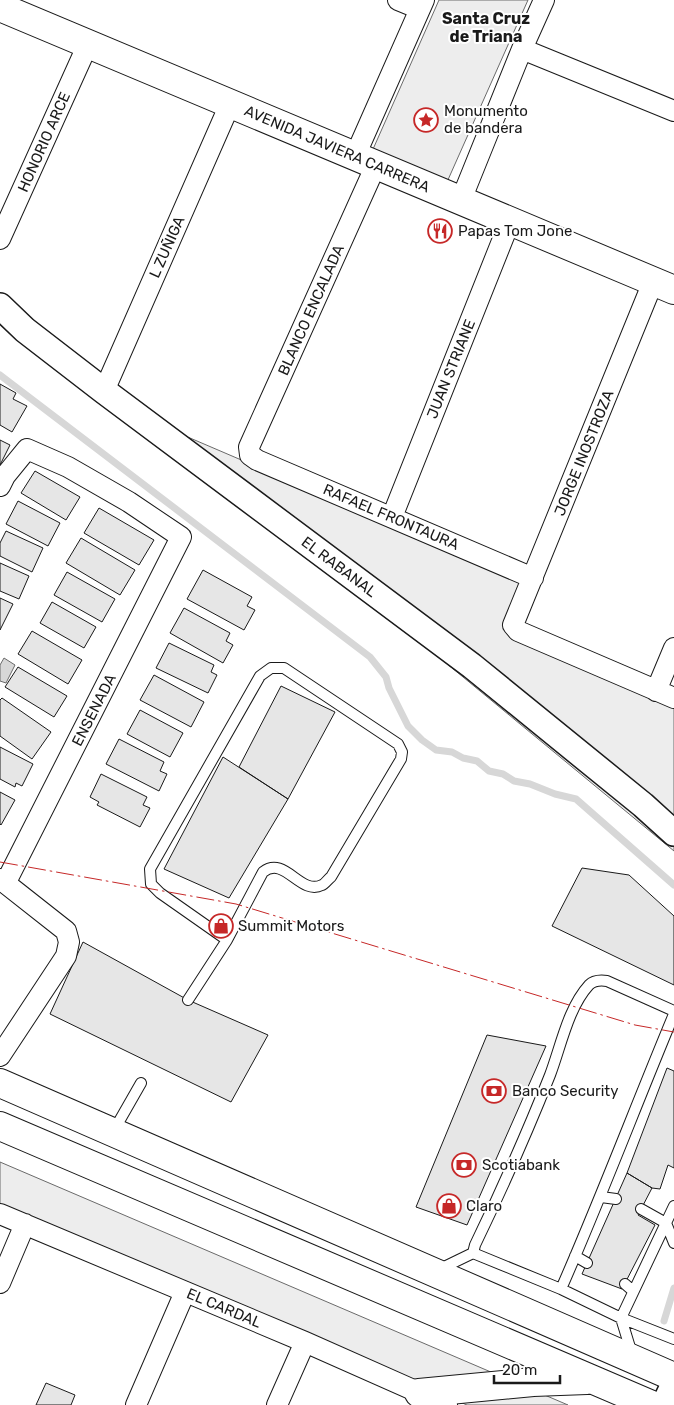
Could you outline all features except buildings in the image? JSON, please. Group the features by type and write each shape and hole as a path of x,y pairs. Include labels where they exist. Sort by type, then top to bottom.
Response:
{"main road":[{"name":"AVENIDA JAVIERA CARRERA","path":"0,7 664,286"},
{"path":"0,1083 674,1377"},
{"path":"0,1126 652,1405"},
{"path":"419,1392 533,1382 593,1380"}],"street":[{"path":"398,0 422,5"},
{"path":"461,200 522,49 544,0"},
{"name":"BLANCO ENCALADA","path":"250,455 249,447 366,161 422,5"},
{"name":"HONORIO ARCE","path":"0,239 88,44"},
{"path":"522,49 674,111"},
{"name":"L ZUÑIGA","path":"104,391 230,104"},
{"name":"JUAN STRIANE","path":"392,517 510,221"},
{"name":"JORGE INOSTROZA","path":"664,286 513,624 518,631 665,694"},
{"name":"EL RABANAL","path":"0,306 25,330 104,391 472,666 643,805 674,833"},
{"name":"ENSENADA","path":"0,486 5,476 27,449 68,467 129,502 181,537 3,880"},
{"name":"RAFAEL FRONTAURA","path":"250,455 257,460 533,578"},
{"path":"665,694 674,648"},
{"path":"0,1056 66,956 69,942 66,931 3,880"},
{"name":"EL CARDAL","path":"0,1214 304,1342 447,1405"},
{"path":"0,1284 25,1224"},
{"path":"136,1405 185,1292"},
{"path":"277,1405 304,1342"},
{"path":"664,1405 674,1384"}],"lane":[{"path":"188,1000 227,940 263,872 269,868 277,867 303,883 314,887 322,885 331,877 401,760 402,752 398,744 284,668 271,668 260,676 150,869 151,884 160,893 227,940"},
{"path":"435,1272 472,1253 553,1068 568,1020 590,983 598,980 607,981 674,1012 618,1149 601,1197 561,1288"},
{"path":"113,1132 141,1083"},
{"path":"601,1197 616,1198"},
{"path":"634,1360 621,1318 629,1288 674,1206"},
{"path":"641,1209 666,1223 674,1243"},
{"path":"472,1253 561,1288 621,1318 674,1340"},
{"path":"575,1256 587,1263"}],"shaded area":[{"path":"439,0 528,0 443,191 370,156"},
{"path":"155,423 526,582 507,630 674,707 674,851"},
{"path":"4,658 15,665 6,683 0,681 0,665"},
{"path":"0,1162 568,1405 467,1405 0,1207"}],"waterway":[{"path":"0,375 370,657 386,677 389,688 408,726 422,740 436,750 452,752 463,758 477,761 489,771 503,774 514,781 530,784 555,794 576,799 674,885"},
{"path":"664,1321 674,1288"}],"power":[{"path":"0,862 236,904 635,1025 674,1032"}],"place":[{"name":"Monumento de bandera","path":"426,120"},
{"name":"Papas Tom Jone","path":"440,231"},
{"name":"Summit Motors","path":"221,926"},
{"name":"Banco Security","path":"494,1091"},
{"name":"Scotiabank","path":"464,1165"},
{"name":"Claro","path":"449,1206"}],"district":[{"name":"Santa Cruz de Triana","path":"486,27"}]}
